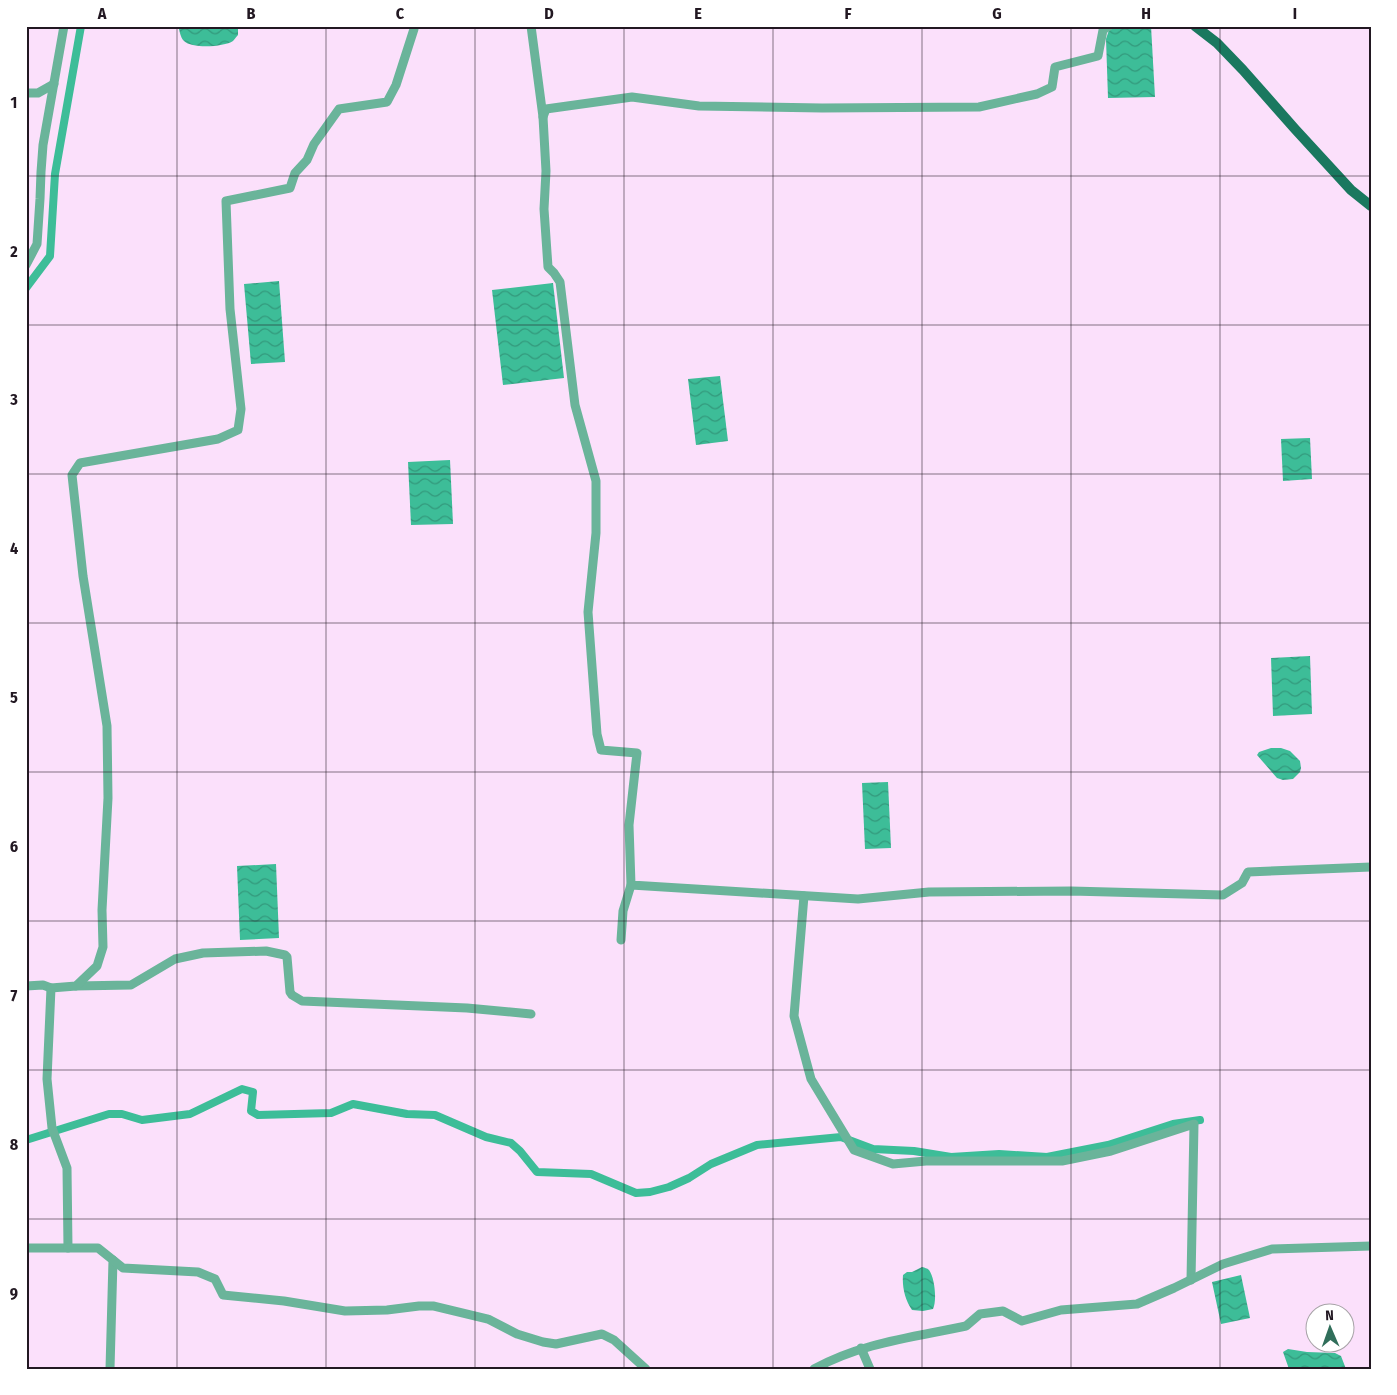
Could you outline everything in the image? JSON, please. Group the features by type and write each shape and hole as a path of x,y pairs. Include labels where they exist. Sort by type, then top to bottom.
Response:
{"main road":[{"path":"1195,26 1217,44 1243,70 1351,190 1371,206"}],"street":[{"path":"26,265 37,244 43,145 64,26"},
{"path":"76,986 97,966 104,947 102,910 108,798 107,726 83,576 72,475 80,463 218,439 238,430 241,409 230,309 226,201 290,188 295,173 308,160 314,144 339,110 387,102 396,85 414,29 413,26"},
{"path":"531,26 543,117 546,171 544,209 548,267 560,282 575,405 596,481 596,533 588,612 597,734 601,750 637,752 629,825 631,885 623,911 621,940"},
{"path":"543,117 546,109 632,97 699,106 822,108 979,107 1037,94 1052,87 1055,67 1098,56 1103,30 1109,26"},
{"path":"26,93 38,94 54,84"},
{"path":"631,885 858,900 928,892 1222,895 1242,883 1248,872 1371,867"},
{"path":"804,896 794,1016 811,1079 854,1150 893,1164 926,1161 1062,1161 1111,1151 1194,1124 1191,1280"},
{"path":"26,986 43,985 51,988 131,985 175,959 203,952 266,951 287,957 290,992 302,1001 467,1008 530,1014"},
{"path":"51,988 47,1079 52,1128 67,1168 68,1248"},
{"path":"814,1369 829,1360 862,1348 966,1326 980,1314 1003,1310 1022,1320 1061,1310 1137,1304 1223,1264 1272,1248 1371,1246"},
{"path":"26,1248 98,1248 123,1268 198,1272 215,1279 223,1295 284,1301 345,1311 434,1306 488,1319 517,1334 556,1344 602,1334 614,1340 646,1369"},
{"path":"110,1369 113,1260"},
{"path":"862,1348 870,1369"}],"water":[{"path":"178,26 238,26 238,35 233,41 223,45 194,45 184,41"},
{"path":"1114,26 1151,26 1155,97 1108,98 1106,39 1109,30"},
{"path":"279,281 285,362 251,364 244,284"},
{"path":"553,283 564,378 503,385 492,290"},
{"path":"720,376 728,441 696,445 688,379"},
{"path":"1310,438 1312,479 1283,481 1281,439"},
{"path":"450,460 453,524 411,525 408,462"},
{"path":"1310,656 1312,714 1273,716 1271,658"},
{"path":"1271,748 1281,748 1290,751 1300,761 1300,772 1293,779 1283,780 1277,778 1257,755 1259,752"},
{"path":"888,782 891,848 865,849 862,783"},
{"path":"276,864 279,938 240,940 237,866"},
{"path":"922,1267 929,1270 933,1278 934,1305 933,1309 923,1311 912,1310 904,1293 903,1275"},
{"path":"1241,1275 1250,1318 1221,1324 1212,1282"},
{"path":"1288,1349 1304,1352 1335,1353 1341,1356 1346,1369 1289,1369 1283,1352"}],"waterway":[{"path":"26,288 50,256 55,174 81,26"},
{"path":"26,1140 109,1114 122,1114 142,1120 190,1114 242,1089 253,1092 251,1111 258,1115 331,1113 353,1104 407,1114 435,1115 486,1137 511,1143 537,1172 591,1174 636,1193 650,1192 669,1187 689,1178 711,1164 757,1145 841,1137 873,1149 914,1151 951,1157 999,1154 1047,1157 1108,1145 1173,1124 1200,1120"}]}
